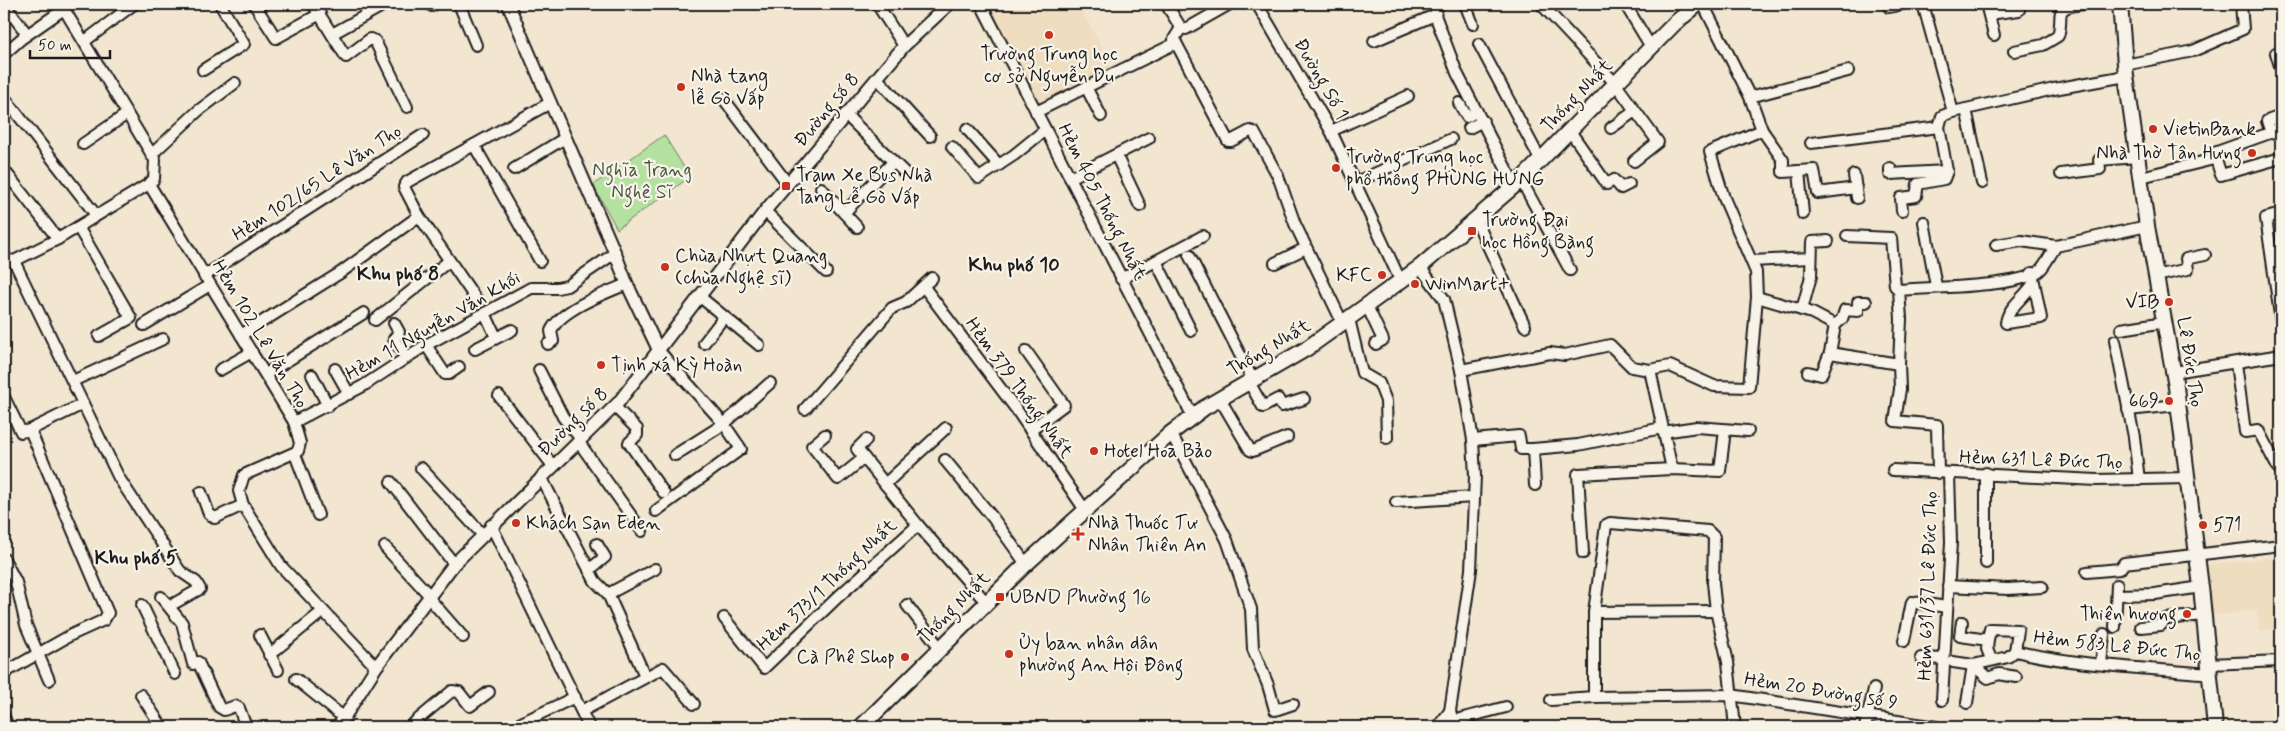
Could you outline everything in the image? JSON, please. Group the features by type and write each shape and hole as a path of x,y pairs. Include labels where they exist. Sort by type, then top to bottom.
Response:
{"main road":[{"name":"Thống Nhất","path":"861,727 1026,564 1171,434 1193,416 1220,399 1306,349 1420,267 1518,183 1675,22 1698,4"},
{"name":"Lê Đức Thọ","path":"2120,4 2126,71 2147,226 2174,372 2195,554 2201,587 2215,727"}],"street":[{"path":"4,4 27,34"},
{"path":"85,41 134,4"},
{"path":"203,70 244,44 220,4"},
{"path":"254,4 276,38 320,14"},
{"path":"313,4 346,57 370,39 375,41 408,107"},
{"path":"458,4 476,45"},
{"path":"508,4 615,253 626,284 659,351 724,424 741,450 656,511"},
{"path":"877,4 904,46"},
{"name":"Hẻm 405 Thống Nhất","path":"981,4 1193,416"},
{"path":"1166,4 1181,28"},
{"path":"1181,28 1186,29 1230,4"},
{"name":"Đường Số 1","path":"1257,4 1331,130 1401,282"},
{"path":"1438,4 1436,15 1457,73 1518,183 1570,270"},
{"path":"1466,4 1473,24"},
{"path":"1541,4 1615,84 1658,142 1634,161"},
{"path":"1626,4 1651,47"},
{"path":"1703,4 1750,97 1762,130 1783,160 1784,172 1814,170 1818,193 1856,193 1854,175"},
{"path":"1889,7 1903,4"},
{"path":"1923,4 1953,112"},
{"path":"1994,35 1987,9 2019,10 2019,4"},
{"path":"2014,51 2043,45 2058,36 2060,30 2059,14 2064,9 2083,4"},
{"path":"1902,210 1901,198 1916,196 1918,184 1944,179 1948,171 1939,127 1942,116 2126,71 2192,51 2243,29 2241,4"},
{"path":"332,34 384,5"},
{"name":"Đường số 8","path":"341,722 376,667 454,564 491,525 615,407 765,211 904,46 945,5"},
{"path":"4,54 62,6 85,41 155,160 156,172 154,179 148,184 58,239 9,260 73,381 119,478 180,571 196,582 200,589 175,604"},
{"path":"1374,41 1436,15"},
{"path":"1181,28 1175,35 1176,43 1228,141 1232,141 1250,131 1254,132 1278,176 1306,248 1346,321 1362,373 1379,382 1386,400 1388,438"},
{"path":"1036,112 1176,43"},
{"path":"1479,44 1541,161"},
{"path":"2281,51 2276,53 2281,69"},
{"path":"1750,97 1848,71"},
{"path":"877,78 930,136"},
{"path":"151,155 198,111 235,83"},
{"path":"1086,87 1101,116"},
{"path":"1331,130 1408,96"},
{"path":"4,97 96,215"},
{"path":"722,98 788,184"},
{"path":"478,302 419,216 404,187 407,182 550,103"},
{"path":"1459,103 1467,117 1478,110"},
{"path":"1966,110 1982,183"},
{"path":"1611,128 1635,111"},
{"path":"83,144 127,114"},
{"path":"845,114 904,172"},
{"path":"2281,116 2268,121 2276,131 2214,153 2214,159 2221,175 2281,158"},
{"path":"1470,128 1483,121"},
{"path":"1812,143 1939,127"},
{"path":"966,128 999,165"},
{"path":"952,147 980,178 1045,130"},
{"path":"1461,370 1550,353 1565,355 1610,345 1632,367 1650,370 1670,366 1714,386 1749,387 1757,297 1756,272 1724,198 1710,152 1762,130"},
{"path":"1570,131 1607,184 1614,180 1621,188 1629,184"},
{"name":"Hẻm 102/65 Lê Văn Thọ","path":"144,325 423,135"},
{"path":"514,170 565,138"},
{"path":"1070,178 1149,138"},
{"path":"1354,183 1450,139"},
{"path":"474,145 540,261"},
{"path":"1116,155 1140,206"},
{"path":"2061,174 2100,169 2099,160 2138,157"},
{"path":"2141,177 2214,159"},
{"path":"844,212 893,162"},
{"path":"1890,168 1890,174 1948,171"},
{"path":"4,170 58,239"},
{"path":"1799,171 1804,214"},
{"name":"Hẻm 102 Lê Văn Thọ","path":"148,184 294,422 300,443 295,454"},
{"path":"821,188 857,227"},
{"path":"765,211 826,272"},
{"path":"2281,214 2266,218 2281,322"},
{"path":"241,335 340,273 419,216"},
{"path":"1476,220 1525,326"},
{"path":"1924,222 1936,286"},
{"path":"1996,245 2021,241 2056,246 2147,226"},
{"path":"78,227 131,318 99,336"},
{"path":"1121,279 1203,236"},
{"path":"1847,236 1890,238 1895,286 1899,290 1901,319 1900,389 1895,421 1937,425 1938,473"},
{"path":"1802,310 1811,276 1812,242 1828,241"},
{"path":"1899,290 1936,286 2000,284 2033,278 2041,270 2056,246"},
{"path":"1275,263 1306,248"},
{"name":"Hẻm 11 Nguyễn Văn Khối","path":"294,422 328,406 426,346 531,288 567,286 615,253"},
{"path":"1189,255 1263,407 1278,400 1282,406 1304,399"},
{"path":"2156,276 2188,269 2186,259 2205,255"},
{"path":"1752,261 1811,258"},
{"path":"375,320 449,261"},
{"path":"1156,261 1191,331"},
{"path":"1420,267 1444,299 1461,370 1473,440 1474,497 1471,570 1452,720"},
{"path":"805,409 892,308 906,302 932,278"},
{"path":"548,344 553,341 551,331 558,320 594,298 626,284"},
{"name":"Hẻm 379 Thống Nhất","path":"924,287 1030,430 1085,510"},
{"path":"699,296 760,345"},
{"path":"1757,297 1802,310 1835,325"},
{"path":"1808,372 1821,375 1830,353 1835,325 1842,319 1844,310 1858,311 1858,302 1866,302"},
{"path":"1367,306 1382,340 1376,344"},
{"path":"266,374 364,313"},
{"path":"485,313 496,337"},
{"path":"704,343 724,317"},
{"path":"2121,329 2165,322"},
{"path":"394,323 399,332 394,339 406,358"},
{"path":"475,349 512,330"},
{"path":"73,381 163,339"},
{"path":"2115,341 2139,480"},
{"path":"426,346 445,374 450,374 459,367"},
{"path":"1026,351 1064,405 1030,430"},
{"path":"220,370 252,352"},
{"path":"1830,353 1899,364"},
{"path":"2174,372 2281,355"},
{"path":"2236,363 2245,432 2258,430 2278,468"},
{"path":"336,369 349,394"},
{"path":"539,370 563,417 642,531"},
{"path":"1650,370 1672,469"},
{"path":"312,375 328,406"},
{"path":"675,455 724,424 770,383"},
{"path":"499,396 553,466"},
{"path":"4,397 21,432 30,430 83,404"},
{"path":"1220,399 1250,450 1253,451 1287,437"},
{"path":"2128,410 2178,405"},
{"path":"615,407 637,429 638,435 629,443 664,493"},
{"path":"1473,440 1519,436 1521,449 1533,449 1569,446 1662,430 1696,427 1748,431"},
{"path":"885,484 946,428"},
{"path":"4,673 39,652 104,620 108,613 30,430"},
{"path":"1583,553 1578,474 1672,469 1720,471 1725,430"},
{"path":"1171,434 1226,540 1251,609 1253,649 1268,685 1275,710 1293,704"},
{"path":"826,435 812,446 838,479 864,458"},
{"path":"866,440 857,449 918,525 986,602"},
{"path":"1533,449 1535,485"},
{"path":"318,515 295,454 244,475 239,491 243,505 281,566 376,667"},
{"path":"945,460 993,518 1026,564"},
{"path":"421,468 482,534"},
{"name":"Hẻm 631 Lê Đức Thọ","path":"1893,470 1949,474 1986,473 2097,480 2187,478"},
{"path":"1986,473 1986,563"},
{"name":"Hẻm 631/37 Lê Đức Thọ","path":"1942,700 1948,660 1947,606 1951,542 1949,474"},
{"path":"541,477 595,581 608,594 645,676"},
{"path":"391,482 454,564"},
{"path":"200,492 209,514 215,518 243,505"},
{"path":"1396,502 1474,497"},
{"path":"1594,696 1594,612 1606,526 1610,522 1708,531 1714,537 1713,583 1716,611 1728,662 1735,727"},
{"path":"491,525 589,727"},
{"name":"Hẻm 373/1 Thống Nhất","path":"724,618 764,668 838,596 918,525"},
{"path":"589,570 605,557 597,544"},
{"path":"2087,572 2120,569 2124,563 2281,545"},
{"path":"385,547 463,637"},
{"path":"4,559 16,582 26,625 39,652 49,680"},
{"path":"608,594 655,569"},
{"path":"1948,586 2008,589 2042,587"},
{"path":"2115,627 2117,590 2155,594 2201,587"},
{"path":"161,597 182,623 195,663 219,707 224,710 235,706 239,708 246,727"},
{"path":"1904,641 1912,602 1947,606"},
{"path":"907,604 940,648"},
{"path":"142,605 175,674"},
{"path":"268,655 323,611"},
{"path":"1594,612 1716,611"},
{"path":"2141,627 2161,625 2166,619 2203,615"},
{"path":"1962,622 1960,636 1988,640"},
{"path":"1991,659 1987,650 1990,629 2018,630 2015,650"},
{"path":"2101,664 2104,634"},
{"path":"260,635 268,655 278,670"},
{"name":"Hẻm 583 Lê Đức Thọ","path":"1973,665 1991,659 2008,657 2015,650 2036,656 2101,664 2210,669 2281,661"},
{"path":"1921,658 1948,660 1973,665 1988,678 1999,674 2016,677"},
{"path":"1967,703 1973,665"},
{"path":"582,711 663,668 694,704"},
{"path":"296,680 341,722"},
{"path":"1865,727 1874,689"},
{"path":"409,727 452,690 459,692 470,706 489,692"},
{"path":"141,695 162,727"},
{"name":"Hẻm 20 Đường số 9","path":"1551,700 1594,696 1731,695 1936,727"},
{"path":"520,726 574,697"},
{"path":"1438,727 1452,720 1506,707"},
{"path":"4,716 8,727"}],"shaded area":[{"name":"Trường Trung học cơ sở Nguyễn Du","path":"988,4 1079,4 1111,67 1039,103"},
{"path":"2281,556 2281,628 2260,632 2257,610 2209,616 2206,565"}],"green space":[{"name":"Nghĩa Trang Nghệ Sĩ","path":"664,135 690,177 617,229 593,185"}],"place":[{"name":"Trường Trung học cơ sở Nguyễn Du","path":"1049,35"},
{"name":"Nhà tang lễ Gò Vấp","path":"681,87"},
{"name":"VietinBank","path":"2153,129"},
{"name":"Nhà Thờ Tân Hưng","path":"2252,153"},
{"name":"Trường Trung học phổ thông PHÙNG HƯNG","path":"1336,168"},
{"name":"Trạm Xe Bus Nhà Tang Lễ Gò Vấp","path":"786,186"},
{"name":"Trường Đại học Hồng Bàng","path":"1472,231"},
{"name":"Chùa Nhựt Quang (chùa Nghệ sĩ)","path":"665,267"},
{"name":"KFC","path":"1382,275"},
{"name":"WinMart+","path":"1415,284"},
{"name":"VIB","path":"2169,302"},
{"name":"Tịnh xá Kỳ Hoàn","path":"601,365"},
{"name":"669","path":"2169,401"},
{"name":"Hotel Hoa Bảo","path":"1094,451"},
{"name":"Khách Sạn Eden","path":"516,523"},
{"name":"571","path":"2203,525"},
{"name":"Nhà Thuốc Tư Nhân Thiên An","path":"1078,534"},
{"name":"UBND Phường 16","path":"1000,597"},
{"name":"Thiên hương","path":"2187,614"},
{"name":"Ủy ban nhân dân phường An Hội Đông","path":"1009,654"},
{"name":"Cà Phê Shop","path":"905,657"}],"district":[{"name":"Khu phố 10","path":"1014,265"},
{"name":"Khu phố 8","path":"398,274"},
{"name":"Khu phố 5","path":"136,558"}]}
